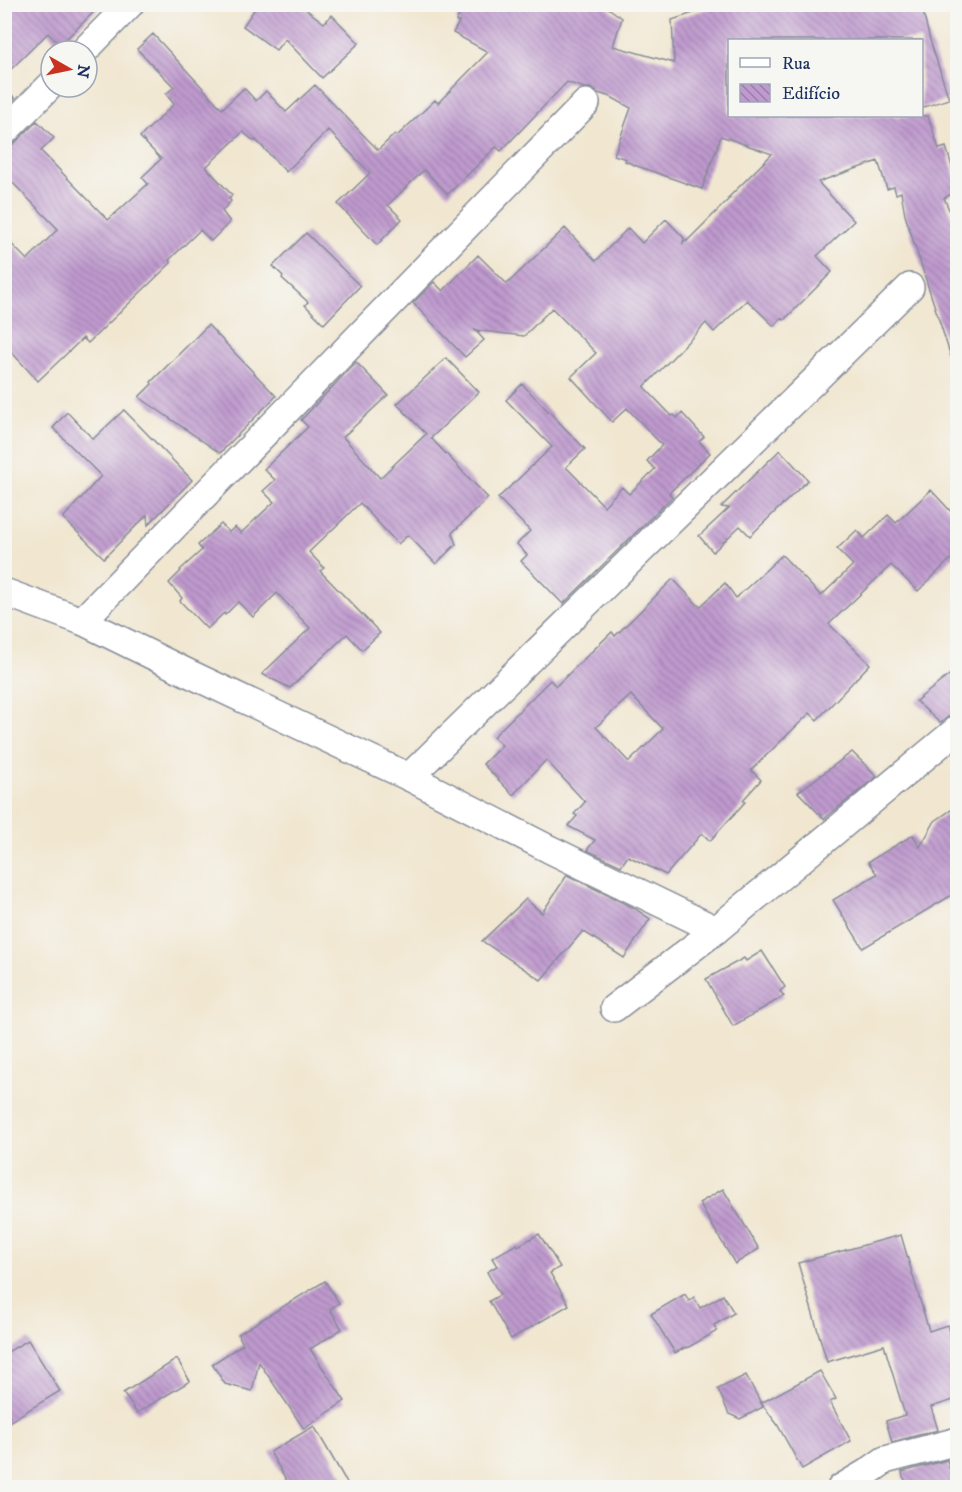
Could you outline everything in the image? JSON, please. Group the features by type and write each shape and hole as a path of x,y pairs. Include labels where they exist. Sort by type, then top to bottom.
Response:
{"street":[{"path":"96,39 130,4"},
{"path":"4,132 39,97"},
{"path":"82,621 586,103"},
{"path":"408,777 910,287"},
{"path":"4,592 82,621 408,777 716,930"},
{"path":"614,1008 716,930 957,729"},
{"path":"841,1488 872,1480 885,1460 957,1441"}],"building":[{"path":"4,4 102,4 66,39 54,39 48,33 39,39 39,42 4,76"},
{"path":"258,4 299,4 324,23 332,15 359,43 322,78 285,39 276,50 243,26"},
{"path":"465,4 604,5 622,18 613,46 674,63 672,20 721,4 921,4 949,99 923,107 923,39 728,39 728,117 928,116 939,149 946,147 957,183 957,191 944,198 957,228 957,362 953,363 905,215 901,192 896,194 894,187 887,189 878,161 818,182 854,221 817,256 832,272 784,320 781,318 774,326 747,300 714,332 706,323 644,387 672,416 677,418 682,413 704,437 699,441 710,453 669,493 672,497 563,604 521,561 527,555 517,544 530,531 498,498 552,447 506,400 522,384 585,449 566,467 604,506 622,487 629,494 655,469 647,461 662,445 627,408 612,422 571,377 596,353 552,308 524,336 475,330 484,340 465,357 413,303 434,282 443,291 478,255 507,284 565,228 596,261 628,228 642,243 666,219 684,238 683,243 772,154 721,136 702,189 637,166 614,155 631,108 590,88 567,82 501,151 496,147 448,194 424,170 388,205 402,219 377,245 338,204 370,173 328,130 286,172 256,140 254,141 243,132 206,167 232,195 229,199 231,201 222,211 230,222 211,241 200,230 169,260 171,263 88,343 83,338 38,381 4,344 4,236 27,260 58,229 4,174 4,147 15,143 37,121 54,138 41,151 108,220 148,184 142,177 161,159 140,137 174,104 166,94 174,87 137,49 153,34 222,109 244,88 256,101 266,91 286,112 315,85 378,150 395,134 397,136 435,100 438,103 488,52 453,33 459,22 456,21"},
{"path":"4,87 15,98 4,109"},
{"path":"306,233 360,286 324,324 305,305 308,302 282,278 283,276 273,266"},
{"path":"208,325 276,396 220,453 139,397"},
{"path":"446,358 479,392 431,438 488,498 452,533 456,544 436,564 408,535 398,544 360,503 309,552 324,568 320,571 380,633 362,650 347,634 290,688 262,674 310,628 277,593 253,617 238,602 207,629 180,601 182,598 169,583 202,550 198,545 221,524 229,532 235,527 241,533 274,502 263,491 275,480 264,469 308,427 301,420 356,362 388,395 343,437 380,478 426,434 397,404"},
{"path":"124,410 192,480 148,525 147,515 104,558 63,518 101,476 53,428 67,412 93,439"},
{"path":"780,450 808,480 750,536 740,526 713,552 699,536 729,508 721,507"},
{"path":"931,490 957,518 957,553 918,591 891,565 829,624 870,664 817,720 810,713 751,770 761,780 743,800 745,802 710,841 702,833 666,875 628,856 621,866 587,850 595,840 568,826 577,816 574,814 585,802 546,760 513,795 483,764 502,745 493,737 550,680 556,686 612,632 615,636 673,579 700,607 725,583 736,598 782,555 821,596 853,565 837,549 857,530 864,538 888,515 896,523","holes":["631,695 663,729 629,762 596,727"]},
{"path":"957,669 957,714 940,723 916,701"},
{"path":"852,752 877,776 824,819 798,792"},
{"path":"957,806 957,892 863,948 833,900 877,874 868,862 913,835 920,847 935,821"},
{"path":"567,875 634,908 650,919 624,958 583,931 541,980 482,941 526,899 542,913"},
{"path":"762,951 785,987 780,991 784,996 733,1026 706,979"},
{"path":"723,1189 759,1249 735,1264 699,1203"},
{"path":"539,1234 560,1267 550,1273 569,1305 511,1339 489,1301 500,1295 487,1272 497,1266 492,1258"},
{"path":"901,1235 929,1331 947,1325 954,1349 957,1348 957,1399 931,1407 938,1430 892,1442 886,1421 905,1415 884,1345 827,1362 798,1263"},
{"path":"325,1281 339,1303 330,1309 342,1329 310,1349 345,1401 304,1429 259,1362 252,1391 225,1384 212,1364 243,1344 238,1334"},
{"path":"685,1294 689,1301 694,1297 700,1308 723,1295 734,1313 714,1325 717,1331 675,1353 651,1314"},
{"path":"28,1340 60,1391 4,1425 4,1354"},
{"path":"177,1359 190,1381 137,1413 123,1393"},
{"path":"820,1371 836,1399 830,1402 851,1441 802,1469 777,1424 761,1403"},
{"path":"746,1375 763,1407 740,1419 729,1414 718,1389"},
{"path":"314,1426 350,1488 291,1488 270,1452"},
{"path":"947,1460 955,1488 911,1488 903,1477 902,1472"}]}
